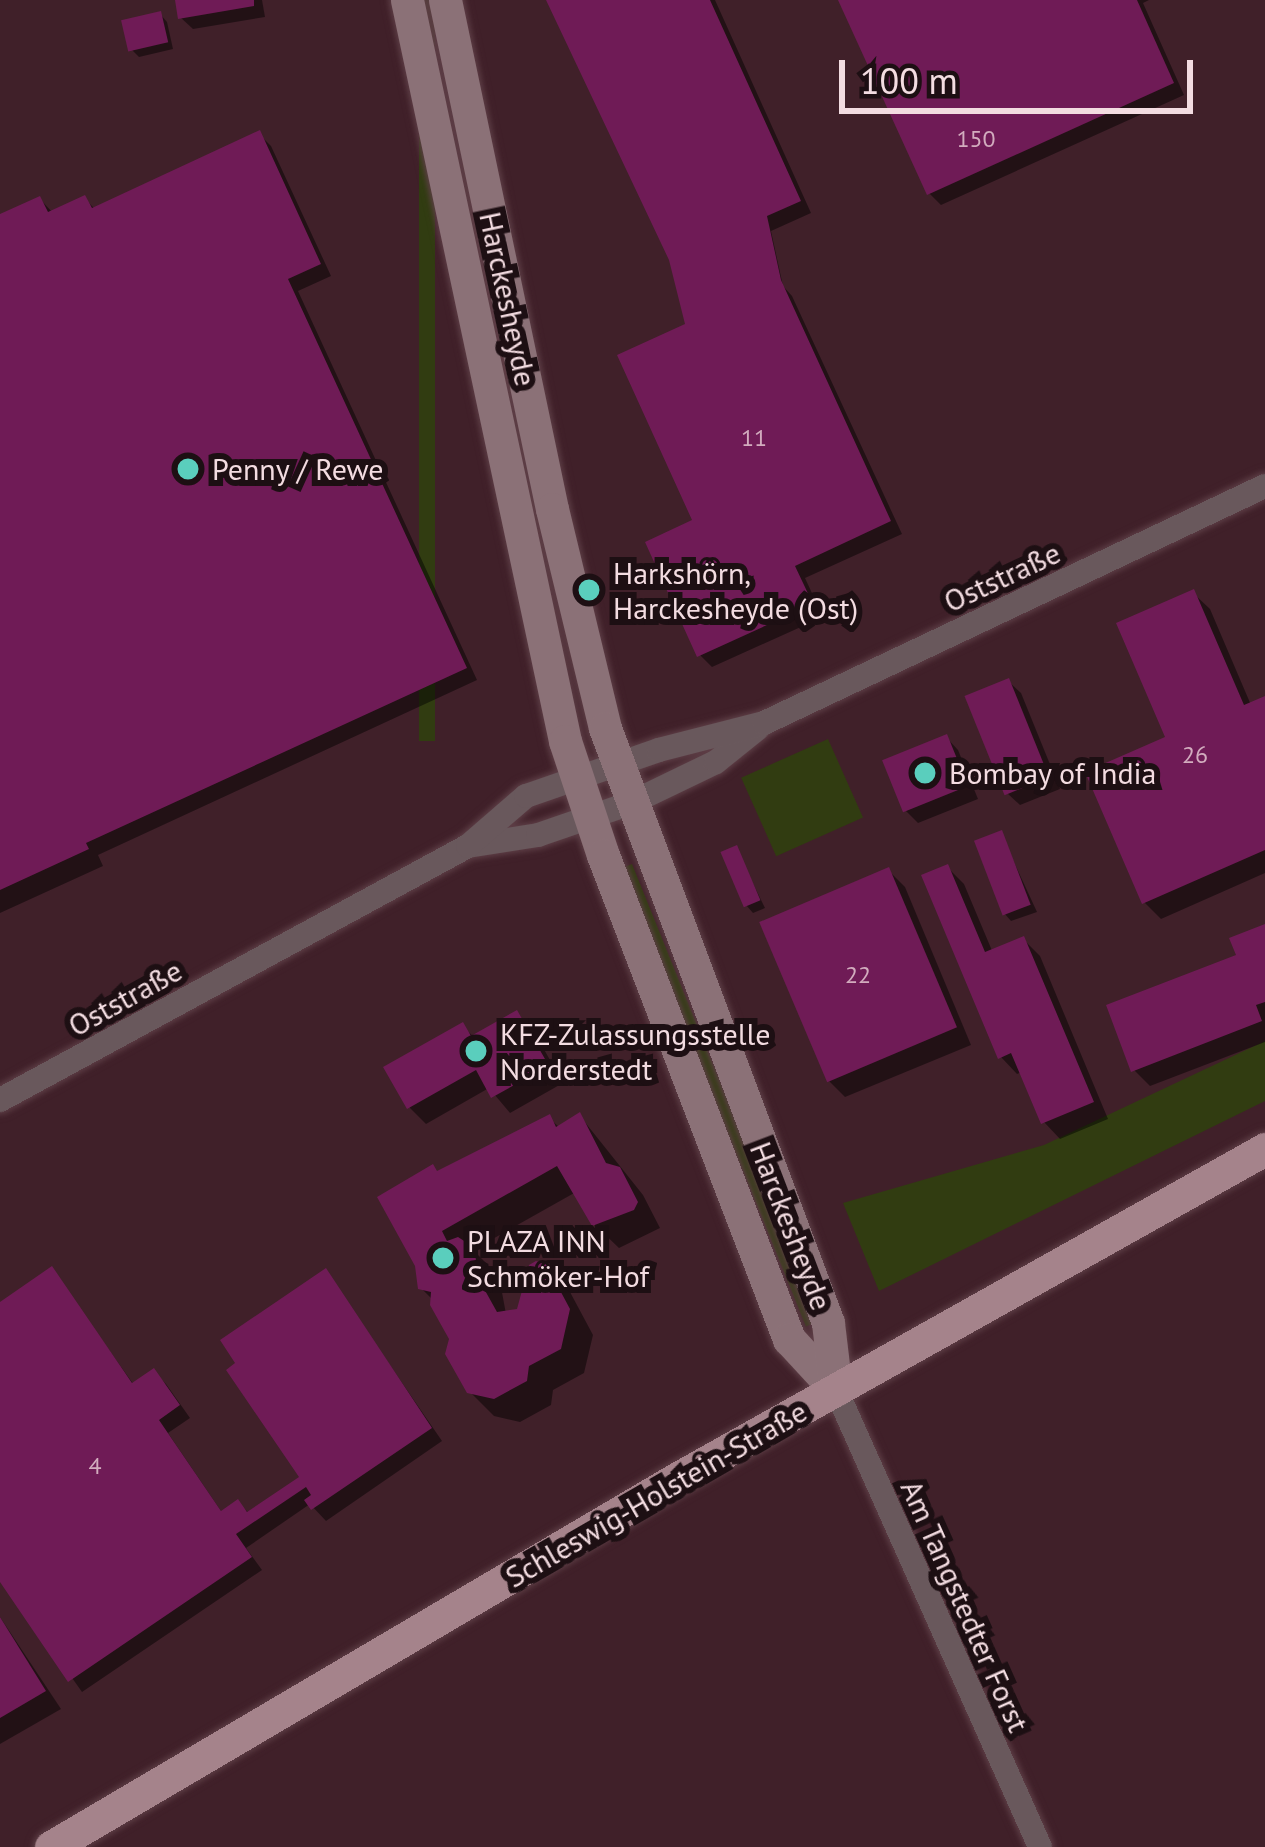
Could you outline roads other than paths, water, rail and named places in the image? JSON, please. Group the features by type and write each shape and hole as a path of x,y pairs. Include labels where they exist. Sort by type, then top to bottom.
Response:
{"main road":[{"name":"Harckesheyde","path":"407,0 522,557 577,777 789,1339 836,1390"},
{"name":"Harckesheyde","path":"445,0 557,530 617,764 828,1323 836,1390"},
{"name":"Schleswig-Holstein-Straße","path":"51,1847 836,1390 1265,1149"}],"street":[{"name":"Oststraße","path":"0,1100 468,846 526,796 617,764 764,723 1265,486"},
{"name":"Oststraße","path":"468,846 538,835 631,802 716,762 764,723"},
{"name":"Am Tangstedter Forst","path":"836,1390 1040,1847"}],"place":[{"name":"Penny / Rewe","path":"188,469"},
{"name":"Harkshörn, Harckesheyde (Ost)","path":"589,590"},
{"name":"Bombay of India","path":"925,773"},
{"name":"KFZ-Zulassungsstelle Norderstedt","path":"476,1051"},
{"name":"PLAZA INN Schmöker-Hof","path":"443,1258"}]}
